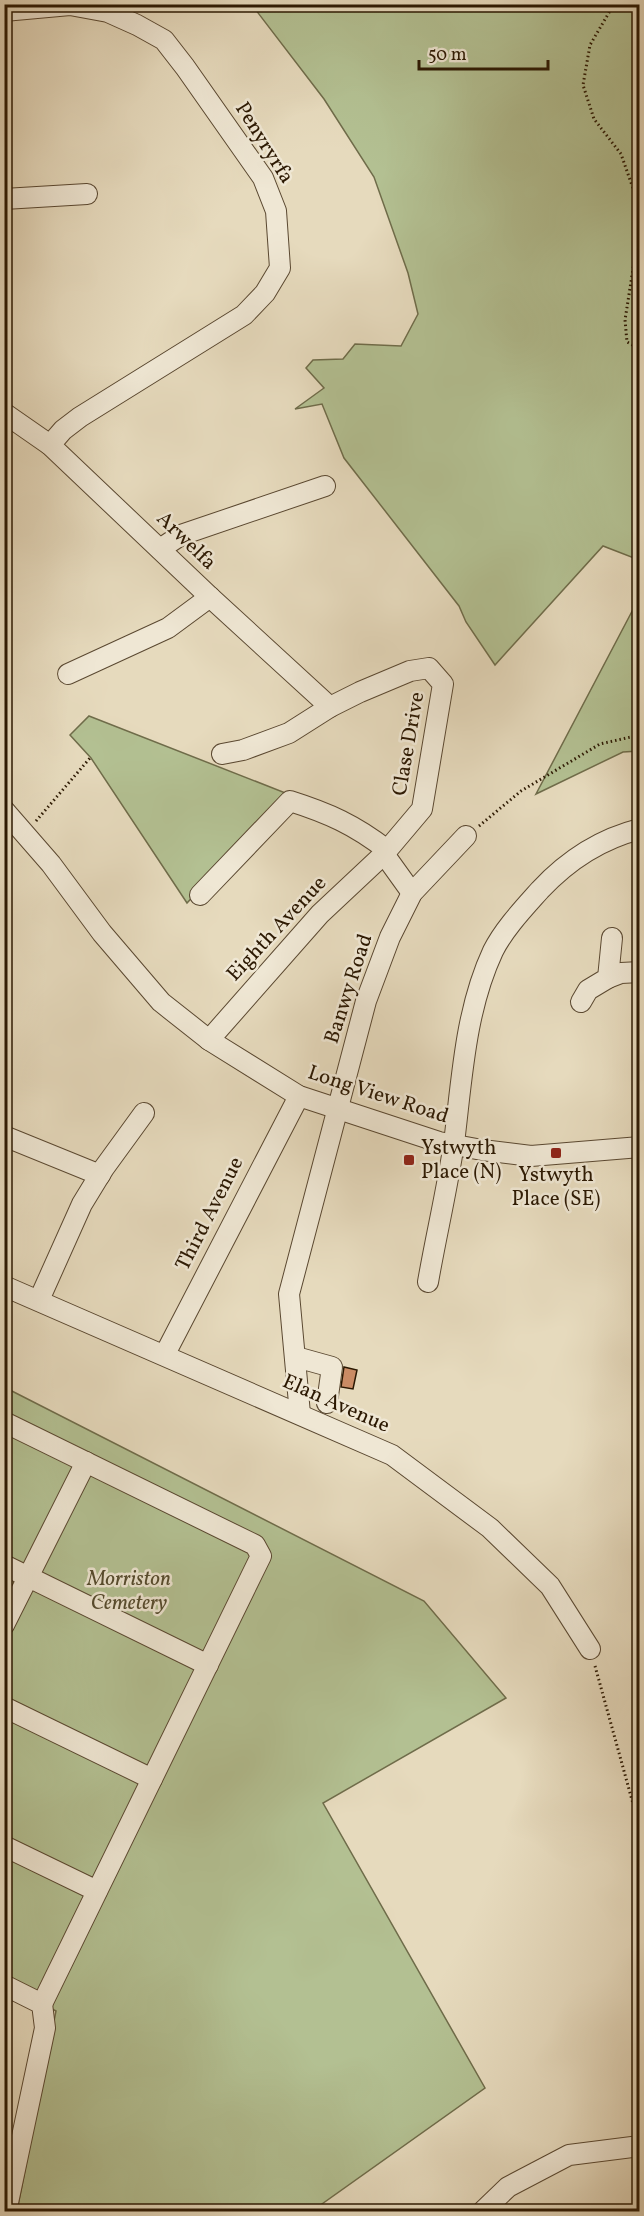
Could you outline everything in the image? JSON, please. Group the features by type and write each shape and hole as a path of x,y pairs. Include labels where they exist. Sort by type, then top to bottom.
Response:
{"street":[{"name":"Penyryrfa","path":"4,11 70,5 108,12 164,40 263,178 276,211 279,237 280,268 265,293 244,315 80,417 63,430 50,445"},
{"path":"4,198 87,194"},
{"name":"Arwelfa","path":"4,413 50,445 330,707"},
{"path":"160,549 181,535 325,486"},
{"path":"68,674 168,628 210,597"},
{"name":"Clase Drive","path":"330,707 410,671 429,668 443,684 422,810 385,852"},
{"path":"222,754 243,750 289,733 330,707"},
{"path":"200,895 290,801 347,822 363,831 385,852 412,893"},
{"name":"Long View Road","path":"4,810 51,864 102,933 161,1002 209,1040 299,1096 453,1145 531,1156 639,1147"},
{"path":"428,1282 453,1145 464,1058 477,994 494,950 523,909 558,870 599,842 639,829"},
{"name":"Banwy Road","path":"300,1414 289,1294 366,1001 390,938 412,893 466,836"},
{"name":"Eighth Avenue","path":"209,1040 320,914 385,852"},
{"path":"608,978 612,938"},
{"path":"580,1002 588,990 608,978 621,973 639,972"},
{"name":"Third Avenue","path":"165,1354 299,1096"},
{"path":"39,1300 82,1204 144,1113"},
{"path":"4,1136 100,1175"},
{"name":"Elan Avenue","path":"4,1286 165,1354 392,1455 490,1528 550,1586 590,1649"},
{"path":"296,1357 332,1367 327,1402"},
{"path":"4,1422 255,1545 261,1556 42,2004 45,2028 6,2211"},
{"path":"4,1625 86,1462"},
{"path":"4,1565 208,1665"},
{"path":"4,1707 152,1779"},
{"path":"4,1846 97,1892"},
{"path":"4,1985 42,2004"},
{"path":"482,2211 508,2187 569,2156 639,2145"}],"path":[{"path":"614,4 590,45 583,85 594,119 621,153 635,194 636,250 625,320 627,342 639,349"},
{"path":"466,836 521,791 600,744 639,735"},
{"path":"25,834 90,758"},
{"path":"590,1649 639,1829"}],"green space":[{"path":"252,5 639,5 639,560 603,546 495,665 466,622 459,606 344,458 322,404 295,409 324,388 306,368 313,360 343,359 355,344 401,346 418,314 408,273 374,177 324,99"},
{"path":"639,598 639,751 623,752 536,794"},
{"path":"89,716 288,794 187,903 91,758 70,735"},
{"name":"Morriston Cemetery","path":"4,1387 424,1601 506,1698 323,1803 485,2088 312,2211 17,2211 56,2011 5,1985"}],"building":[{"path":"344,1367 357,1370 353,1389 341,1387"}],"place":[{"name":"Ystwyth Place (SE)","path":"556,1153"},
{"name":"Ystwyth Place (N)","path":"409,1160"}]}
